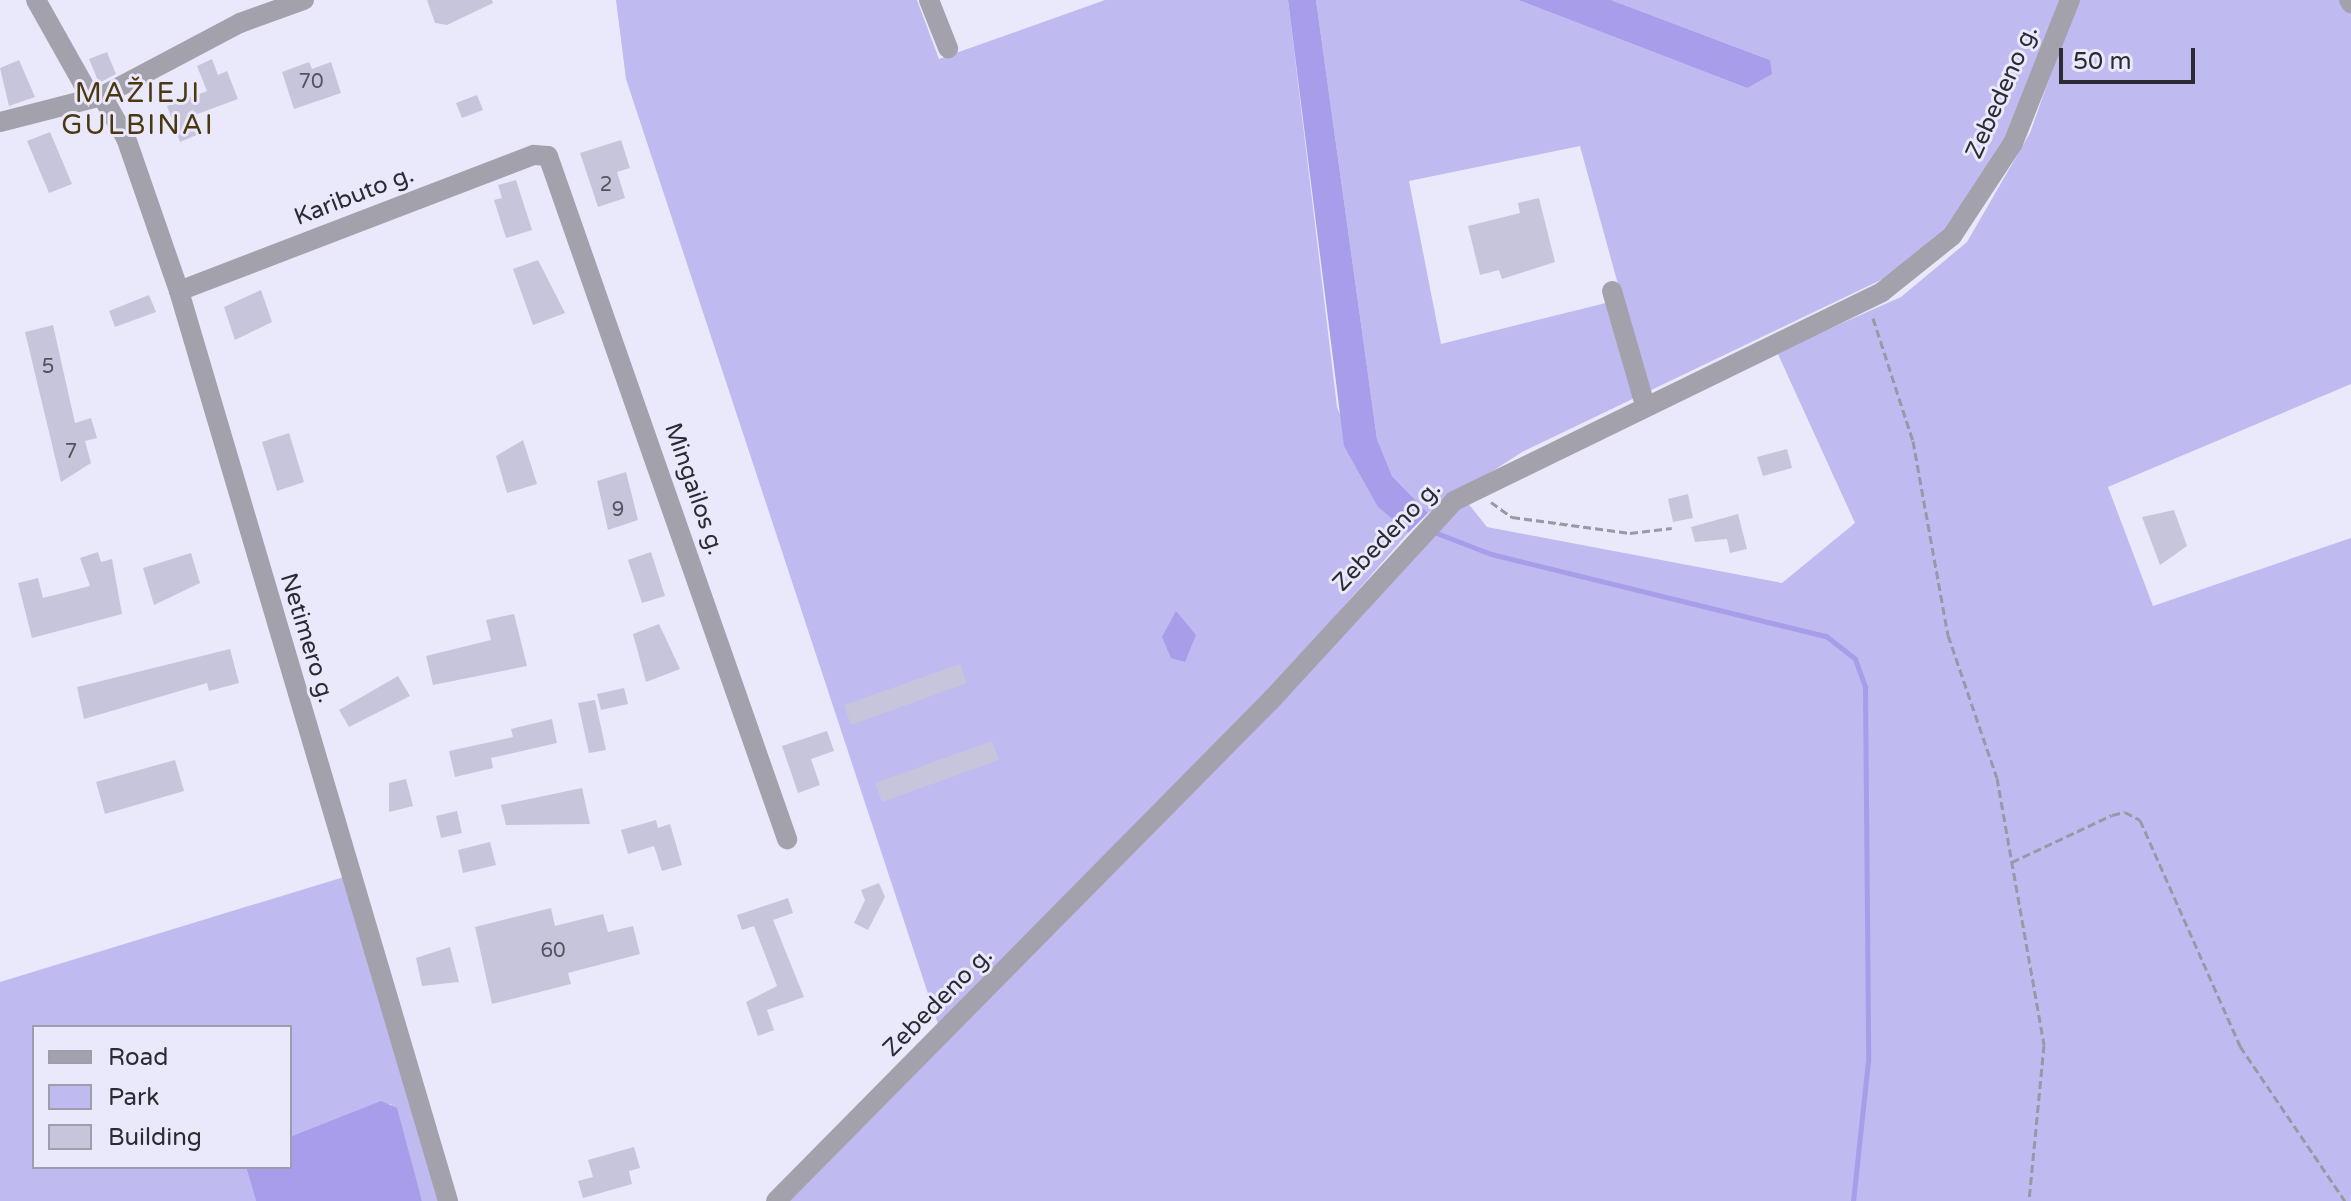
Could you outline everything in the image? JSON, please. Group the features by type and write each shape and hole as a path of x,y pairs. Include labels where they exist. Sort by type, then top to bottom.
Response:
{"street":[{"name":"Netimero g.","path":"36,0 96,97 126,138 179,291 448,1201"},
{"path":"0,122 96,97 240,23 304,0"},
{"path":"929,0 948,48"},
{"name":"Zebedeno g.","path":"776,1201 1273,698 1407,548 1479,483 1862,302 1916,268 1978,203 2013,143 2070,0"},
{"name":"Kaributo g.","path":"179,291 534,155 548,156"},
{"name":"Mingailos g.","path":"548,156 787,839"},
{"path":"1612,291 1645,405"}],"path":[{"path":"1862,302 1882,331 1913,441 1948,635 1997,778 2044,1045 2029,1201"},
{"path":"1479,483 1512,517 1630,533 1672,528"},
{"path":"2011,862 2112,815 2125,812 2140,820 2240,1046 2345,1201"}],"green space":[{"path":"616,0 917,0 939,59 1105,0 1288,0 1337,407 1378,507 1408,533 1282,677 938,1024 626,79"},
{"path":"1316,0 1518,0 1747,88 1770,60 1611,0 2060,0 1999,151 1963,212 1910,266 1522,452 1428,513 1392,476 1377,439","holes":["1580,146 1622,299 1441,344 1409,181"]},
{"path":"2077,0 2351,0 2351,384 2108,487 2153,606 2351,538 2351,1201 785,1201 1467,502 1487,527 1782,583 1855,523 1777,352 1901,297 1967,242 2030,133"},
{"path":"344,877 439,1201 422,1201 391,1104 292,1136 292,1025 32,1025 32,1169 247,1169 256,1201 0,1201 0,982"}],"shaded area":[{"path":"1288,0 1316,0 1377,439 1392,476 1428,513 1408,533 1378,507 1344,446"},
{"path":"1518,0 1611,0 1770,60 1772,74 1747,88"},
{"path":"1176,611 1196,635 1185,662 1171,658 1162,637"},
{"path":"381,1101 397,1108 422,1201 256,1201 247,1169 292,1169 292,1136"}],"building":[{"path":"427,0 492,0 493,3 447,25 435,23"},
{"path":"107,52 116,74 99,83 89,59"},
{"path":"212,59 218,75 227,71 238,99 192,116 199,134 180,142 167,106 207,91 197,66"},
{"path":"19,60 35,97 9,106 0,68"},
{"path":"309,62 312,69 331,62 341,93 294,109 282,72"},
{"path":"477,95 483,110 462,118 456,103"},
{"path":"50,132 72,184 49,193 27,141"},
{"path":"621,140 630,168 617,172 625,198 598,207 580,153"},
{"path":"516,180 532,230 506,238 494,200 502,198 498,185"},
{"path":"1539,198 1555,262 1502,279 1499,270 1480,275 1468,226 1520,213 1518,203"},
{"path":"538,260 565,313 533,325 513,269"},
{"path":"261,290 272,322 235,340 224,307"},
{"path":"149,295 156,312 115,327 109,311"},
{"path":"53,325 75,423 91,418 97,438 85,441 91,463 61,482 25,332"},
{"path":"289,433 304,482 277,491 262,442"},
{"path":"523,440 537,484 507,493 496,456"},
{"path":"1787,449 1792,468 1763,476 1757,457"},
{"path":"626,472 638,520 608,530 597,481"},
{"path":"1688,494 1693,518 1673,522 1668,499"},
{"path":"2174,510 2187,546 2160,565 2142,517"},
{"path":"1738,514 1747,549 1730,553 1727,539 1695,542 1691,527"},
{"path":"98,552 101,562 112,559 122,614 32,638 18,583 38,578 43,598 90,586 80,558"},
{"path":"651,552 665,596 642,603 628,560"},
{"path":"191,553 200,583 154,605 143,568"},
{"path":"514,614 527,666 433,685 426,656 491,640 486,620"},
{"path":"659,624 680,669 646,682 633,634"},
{"path":"230,649 239,683 209,691 207,683 84,719 77,687"},
{"path":"960,664 967,683 851,725 844,705"},
{"path":"398,676 410,696 349,727 339,710"},
{"path":"624,688 628,704 601,710 597,694"},
{"path":"595,700 606,750 589,753 578,703"},
{"path":"552,719 557,743 491,758 493,768 455,777 449,751 513,737 511,729"},
{"path":"827,731 834,751 811,759 820,785 798,793 782,746"},
{"path":"992,741 999,760 882,802 875,783"},
{"path":"175,760 184,791 105,814 96,782"},
{"path":"406,779 413,806 389,812 389,783"},
{"path":"582,788 590,824 506,825 501,805"},
{"path":"457,811 462,833 441,838 436,816"},
{"path":"656,820 658,828 670,824 682,865 662,871 654,846 628,854 621,830"},
{"path":"490,842 496,865 463,873 458,850"},
{"path":"879,883 885,897 868,930 854,923 865,900 861,890"},
{"path":"788,898 793,913 773,920 804,997 767,1010 774,1030 758,1036 746,1002 777,986 754,926 742,930 737,915"},
{"path":"551,908 555,926 603,914 608,932 633,926 640,954 568,973 571,984 492,1004 475,927"},
{"path":"450,947 459,982 422,986 416,958"},
{"path":"634,1147 640,1168 629,1171 632,1184 583,1198 578,1181 593,1177 588,1160"}],"waterway":[{"path":"1303,0 1357,436 1373,483 1402,513"},
{"path":"1563,0 1752,73"},
{"path":"1434,532 1491,554 1826,636 1855,659 1865,687 1868,1061 1853,1201"}],"district":[{"name":"MAŽIEJI GULBINAI","path":"138,109"}]}
